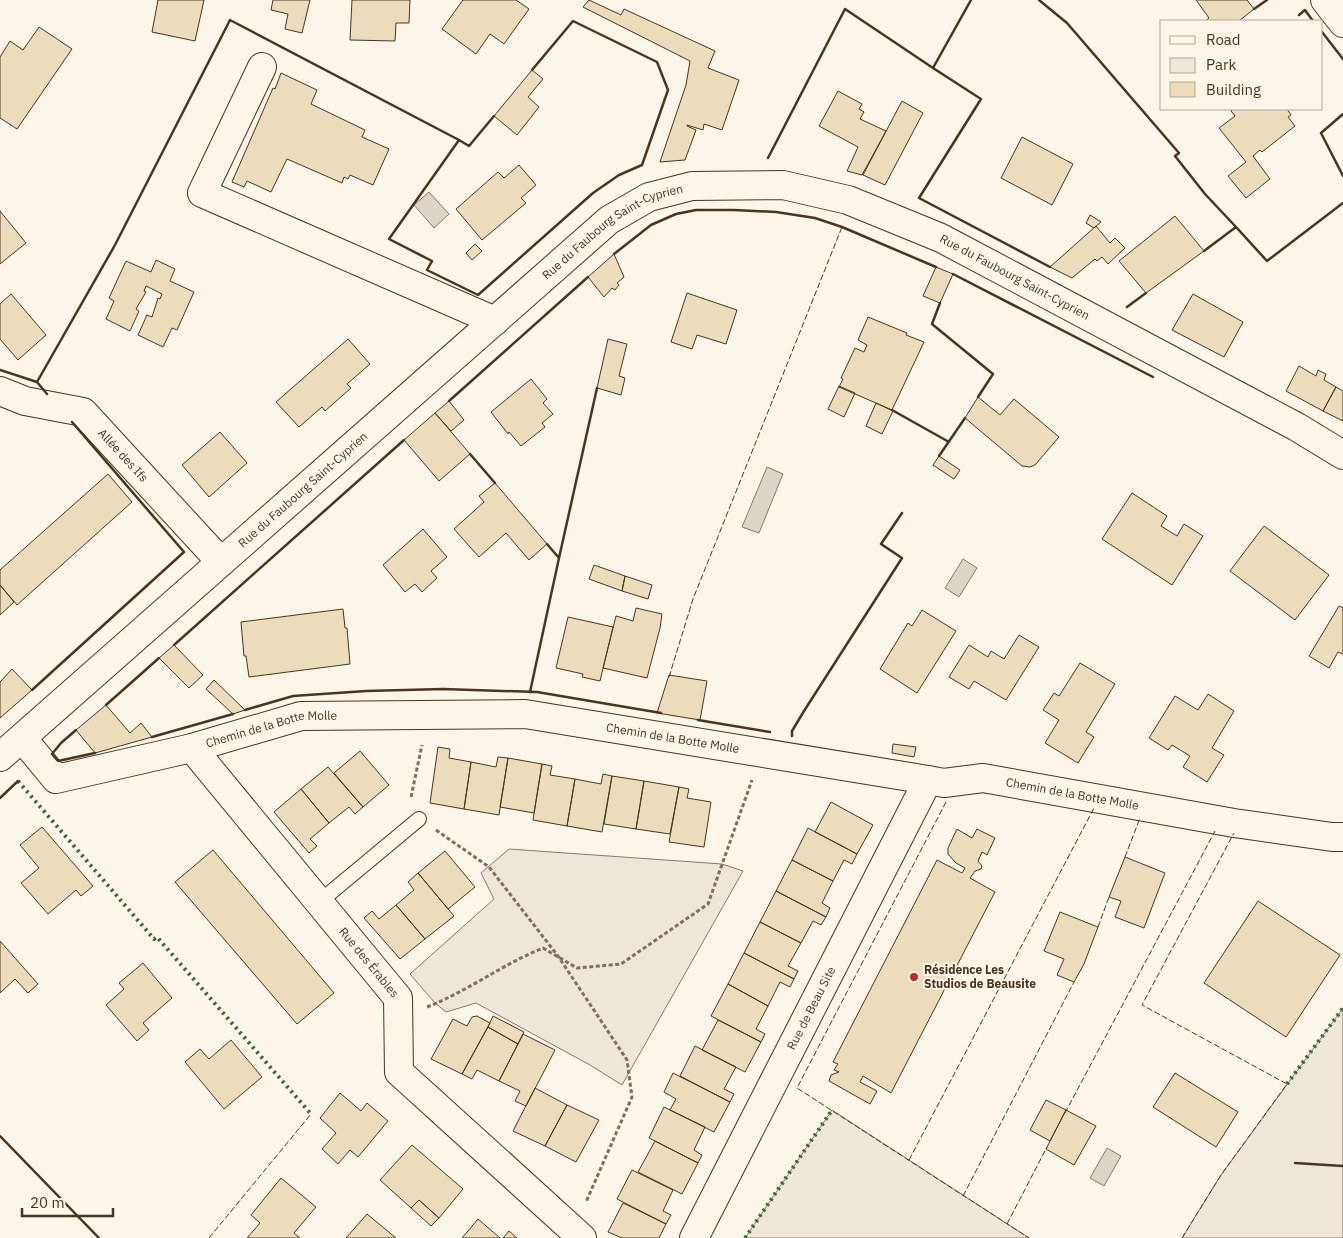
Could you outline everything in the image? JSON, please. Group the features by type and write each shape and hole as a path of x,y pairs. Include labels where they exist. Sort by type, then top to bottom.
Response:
{"street":[{"path":"1325,0 1343,23"},
{"path":"262,66 202,193 495,321"},
{"name":"Rue du Faubourg Saint-Cyprien","path":"0,757 609,220 649,197 692,186 783,185 848,200 941,238 1288,422 1343,455"},
{"name":"Allée des Ifs","path":"0,391 25,401 83,412 220,562"},
{"name":"Chemin de la Botte Molle","path":"22,738 56,779 192,748 301,716 525,714 944,783 983,778 1234,823 1343,837"},
{"name":"Rue des Érables","path":"192,748 398,998 399,1072 578,1234"},
{"name":"Rue de Beau Site","path":"694,1238 928,780"}],"lane":[{"path":"318,903 420,819"}],"path":[{"path":"427,715 425,736 419,751 411,797 420,819 489,867 558,956 627,1060 632,1098 578,1234"},
{"path":"398,998 428,1007 474,984 520,957 543,948 577,968 621,964 708,904 753,776 764,753"}],"green space":[{"path":"509,849 722,864 743,871 622,1085 590,1065 476,1003 446,1012 435,1003 410,974 494,899 481,873"},
{"path":"1343,1008 1343,1238 1182,1238 1221,1175"},
{"path":"832,1110 1029,1238 745,1238"}],"shaded area":[{"path":"429,192 449,214 434,228 414,205"},
{"path":"767,467 783,474 759,533 742,527"},
{"path":"963,559 977,568 959,597 945,588"},
{"path":"1107,1148 1121,1156 1104,1186 1090,1178"}],"building":[{"path":"158,0 204,0 195,41 152,32"},
{"path":"273,0 310,0 302,33 285,29 288,14 271,10"},
{"path":"352,0 410,0 409,23 396,23 395,41 350,40"},
{"path":"463,0 516,0 529,9 504,44 490,34 476,54 442,29"},
{"path":"589,0 621,15 624,9 715,51 708,68 739,80 722,130 704,124 703,130 687,125 696,130 685,160 660,162 686,85 690,61 583,7"},
{"path":"1196,0 1247,0 1254,9 1240,20 1206,20 1209,18"},
{"path":"39,27 72,49 17,129 0,118 0,57 10,41 23,50"},
{"path":"532,70 543,79 528,97 539,107 517,135 494,116"},
{"path":"281,73 317,90 311,104 365,130 362,137 389,149 373,185 350,175 348,179 344,177 342,183 287,159 271,192 247,181 244,187 232,182"},
{"path":"838,91 862,104 859,109 864,112 860,119 886,131 862,175 847,171 858,147 819,126"},
{"path":"902,101 923,113 885,185 863,175"},
{"path":"1288,110 1291,115 1288,117 1295,126 1262,152 1260,150 1253,156 1270,179 1246,198 1228,176 1246,162 1219,128 1235,116 1231,111"},
{"path":"1022,137 1073,164 1052,205 1001,178"},
{"path":"519,165 536,185 521,198 526,203 482,240 456,209 498,172 504,178"},
{"path":"0,211 26,243 0,264"},
{"path":"1090,215 1101,222 1094,228 1086,223"},
{"path":"1175,216 1204,251 1146,293 1119,261"},
{"path":"1096,226 1110,243 1115,238 1125,248 1108,264 1102,257 1097,261 1095,259 1072,278 1050,267"},
{"path":"475,244 482,251 472,260 466,253"},
{"path":"614,254 624,277 617,283 619,285 615,290 612,288 604,297 588,277"},
{"path":"156,260 175,269 170,281 194,292 177,330 172,328 163,347 138,335 147,315 152,317 158,298 160,299 162,294 146,286 144,291 146,292 136,309 139,311 130,331 106,319 114,301 109,298 126,261 151,272"},
{"path":"936,267 953,274 940,303 923,296"},
{"path":"687,293 737,310 726,344 697,335 692,349 671,342"},
{"path":"11,294 46,335 18,360 0,339 0,304"},
{"path":"1193,294 1243,322 1224,357 1172,330"},
{"path":"868,317 924,342 892,410 839,387 843,379 841,378 855,348 864,352 867,345 858,340"},
{"path":"348,339 370,364 347,384 351,388 325,411 322,407 299,427 276,402"},
{"path":"608,339 627,344 619,376 625,378 621,395 597,388"},
{"path":"1299,366 1316,376 1318,370 1326,374 1324,380 1336,387 1323,411 1286,391"},
{"path":"531,379 547,399 543,403 553,414 542,423 545,427 521,446 509,432 508,434 491,412"},
{"path":"839,386 855,393 844,417 828,409"},
{"path":"1336,387 1343,391 1343,421 1323,411"},
{"path":"978,397 1000,415 1014,399 1059,437 1035,465 1030,467 1022,466 965,418"},
{"path":"449,401 464,420 451,431 435,413"},
{"path":"876,403 893,411 882,434 866,426"},
{"path":"435,413 470,454 439,481 404,440"},
{"path":"220,432 247,463 209,497 182,465"},
{"path":"939,456 960,470 954,479 933,465"},
{"path":"108,474 132,502 17,605 0,585 0,570"},
{"path":"495,483 547,544 529,560 506,533 479,557 454,529 484,502 479,496"},
{"path":"1132,493 1167,516 1161,526 1177,536 1184,524 1203,536 1172,585 1102,539"},
{"path":"1264,526 1329,575 1295,620 1230,571"},
{"path":"423,529 447,557 431,571 437,578 422,592 415,584 405,592 383,565"},
{"path":"594,565 625,576 622,591 589,579"},
{"path":"625,576 652,585 648,599 622,591"},
{"path":"0,585 14,602 0,615"},
{"path":"1339,606 1343,608 1343,654 1338,652 1329,668 1309,656"},
{"path":"636,608 662,614 647,678 603,668 616,616 633,621"},
{"path":"343,609 345,628 347,628 350,664 249,677 246,656 244,656 241,622"},
{"path":"922,610 956,631 917,693 880,669 908,623 912,626"},
{"path":"568,617 613,627 600,681 582,677 583,674 556,668"},
{"path":"1019,635 1039,647 1006,700 974,681 969,689 949,677 969,645 988,657 991,651 1004,659"},
{"path":"174,645 203,675 189,688 159,658"},
{"path":"1080,663 1115,684 1086,732 1094,737 1078,763 1045,743 1059,720 1043,710 1054,693 1059,696"},
{"path":"12,669 32,690 0,718 0,682"},
{"path":"669,675 707,681 700,720 657,713"},
{"path":"214,680 245,710 233,714 206,689"},
{"path":"1208,694 1234,711 1212,748 1224,755 1207,782 1183,767 1190,756 1172,745 1168,750 1149,738 1175,696 1198,710"},
{"path":"106,705 130,733 141,723 152,737 95,753 76,730"},
{"path":"893,744 916,747 914,757 892,753"},
{"path":"438,747 450,749 449,758 471,762 464,809 430,803"},
{"path":"360,751 389,785 363,807 334,773"},
{"path":"498,757 508,758 499,815 464,809 471,762 496,767"},
{"path":"508,758 542,764 534,813 500,807"},
{"path":"542,764 552,766 550,775 575,779 567,826 533,820"},
{"path":"328,767 363,807 355,814 349,807 329,823 301,789"},
{"path":"603,774 612,776 602,832 567,826 575,779 601,784"},
{"path":"612,776 644,781 636,829 604,824"},
{"path":"644,781 679,787 670,834 636,829"},
{"path":"679,787 689,789 687,798 711,802 704,847 669,842"},
{"path":"301,789 329,823 310,839 317,846 309,853 274,812"},
{"path":"831,802 873,825 857,854 815,832"},
{"path":"42,827 93,886 81,896 76,890 48,914 21,883 39,868 20,845"},
{"path":"808,828 857,854 852,864 844,860 833,881 792,860"},
{"name":"Résidence Les Studios de Beausite","path":"957,829 972,838 977,829 995,838 987,855 982,852 978,861 982,866 981,869 975,871 970,878 995,892 891,1093 863,1076 860,1082 877,1091 870,1104 829,1081 831,1075 839,1072 834,1070 838,1064 833,1062 937,860 962,873 965,868 956,863 948,854 948,848"},
{"path":"213,850 334,993 297,1024 175,882"},
{"path":"445,851 475,887 448,909 418,873"},
{"path":"1125,857 1165,873 1144,928 1115,917 1121,901 1109,897"},
{"path":"792,860 833,881 822,903 830,908 826,917 776,891"},
{"path":"418,873 454,916 425,939 396,905 414,890 408,882"},
{"path":"776,891 826,917 821,925 813,921 801,943 760,922"},
{"path":"1258,901 1340,955 1286,1037 1204,983"},
{"path":"396,905 425,939 400,959 364,918 372,911 379,919"},
{"path":"1060,912 1098,927 1084,964 1074,982 1057,975 1064,959 1044,951"},
{"path":"760,922 801,943 788,966 798,971 794,979 744,953"},
{"path":"0,941 38,984 28,993 15,979 0,993"},
{"path":"744,953 794,979 790,987 780,982 768,1006 728,984"},
{"path":"143,963 172,998 143,1023 149,1030 137,1041 106,1005 124,989 119,983"},
{"path":"728,984 768,1006 756,1029 765,1034 761,1042 711,1016"},
{"path":"477,1016 490,1023 462,1074 431,1059 453,1019 467,1026 472,1017"},
{"path":"493,1016 524,1032 518,1044 488,1027"},
{"path":"718,1020 761,1042 745,1072 702,1050"},
{"path":"488,1027 518,1044 499,1081 477,1070 472,1079 462,1074"},
{"path":"523,1034 555,1050 526,1106 515,1101 520,1091 499,1081"},
{"path":"231,1040 262,1077 224,1109 185,1062 200,1049 209,1059"},
{"path":"695,1046 736,1067 724,1089 734,1094 730,1102 680,1076"},
{"path":"673,1073 730,1102 714,1132 670,1110 676,1099 664,1092"},
{"path":"1175,1073 1238,1112 1216,1147 1153,1107"},
{"path":"535,1088 567,1105 545,1146 513,1131"},
{"path":"340,1093 361,1111 367,1103 388,1121 358,1157 350,1150 338,1164 322,1149 336,1133 320,1118"},
{"path":"1046,1100 1066,1110 1050,1141 1030,1130"},
{"path":"567,1105 599,1120 576,1162 545,1146"},
{"path":"664,1107 705,1127 694,1150 702,1155 698,1163 649,1138"},
{"path":"1066,1110 1096,1126 1074,1165 1046,1149"},
{"path":"655,1141 698,1163 682,1194 638,1172"},
{"path":"412,1145 463,1189 439,1218 419,1200 411,1208 380,1180"},
{"path":"632,1170 673,1190 663,1211 671,1215 666,1224 617,1199"},
{"path":"281,1178 316,1207 294,1233 300,1238 247,1238 260,1223 251,1215"},
{"path":"419,1200 439,1218 431,1226 411,1208"},
{"path":"623,1203 666,1224 659,1238 622,1238 608,1232"},
{"path":"367,1214 396,1238 346,1238"},
{"path":"478,1219 500,1238 462,1238"},
{"path":"509,1231 517,1238 503,1238"}],"hedge":[{"path":"18,781 154,939 157,937 311,1114"},
{"path":"1287,1084 1343,1008"},
{"path":"745,1238 832,1110"}],"fence":[{"path":"669,677 693,599 842,227"},
{"path":"946,802 797,1088 1029,1238"},
{"path":"909,1160 1094,808"},
{"path":"1125,857 1140,818"},
{"path":"1065,1113 1215,831"},
{"path":"1182,1238 1221,1175 1287,1084 1142,1005 1234,833"},
{"path":"1098,927 1109,897"},
{"path":"963,1196 1074,982"},
{"path":"209,1238 311,1114"},
{"path":"1007,1224 1047,1147"}],"wall":[{"path":"768,158 845,9 933,68 971,0"},
{"path":"1039,0 1067,23 1179,153 1175,156 1205,194 1236,227"},
{"path":"1254,9 1267,0"},
{"path":"1299,15 1305,10 1312,20"},
{"path":"37,382 115,245 230,20 459,140"},
{"path":"494,116 469,146 459,140 389,239 432,261 427,270 478,295 593,193 619,175 642,165 668,90 657,62 573,21 532,70"},
{"path":"1323,33 1343,59"},
{"path":"933,68 981,99 919,198 1050,267"},
{"path":"1343,114 1321,133 1343,176"},
{"path":"1204,251 1236,227 1267,261 1343,203"},
{"path":"614,254 651,225 676,214 696,210 734,210 776,212 815,218 842,227 936,267"},
{"path":"953,274 1153,377"},
{"path":"449,401 588,277"},
{"path":"1127,307 1146,293"},
{"path":"940,303 932,324 993,374 978,397"},
{"path":"0,370 37,382 47,394"},
{"path":"559,558 597,388"},
{"path":"892,410 949,442"},
{"path":"939,456 965,418"},
{"path":"32,690 184,552 72,422"},
{"path":"174,645 404,440"},
{"path":"470,454 495,483"},
{"path":"792,736 792,731 804,711 902,558 881,544 902,513"},
{"path":"530,692 559,558 547,544"},
{"path":"106,705 159,658"},
{"path":"245,710 293,696 366,691 443,689 537,692 661,713"},
{"path":"152,737 233,714"},
{"path":"698,720 770,732"},
{"path":"76,730 52,754 58,761 95,753"},
{"path":"0,798 18,781"},
{"path":"0,1136 99,1238"},
{"path":"1295,1163 1343,1166"}],"place":[{"name":"Résidence Les Studios de Beausite","path":"914,977"}]}
